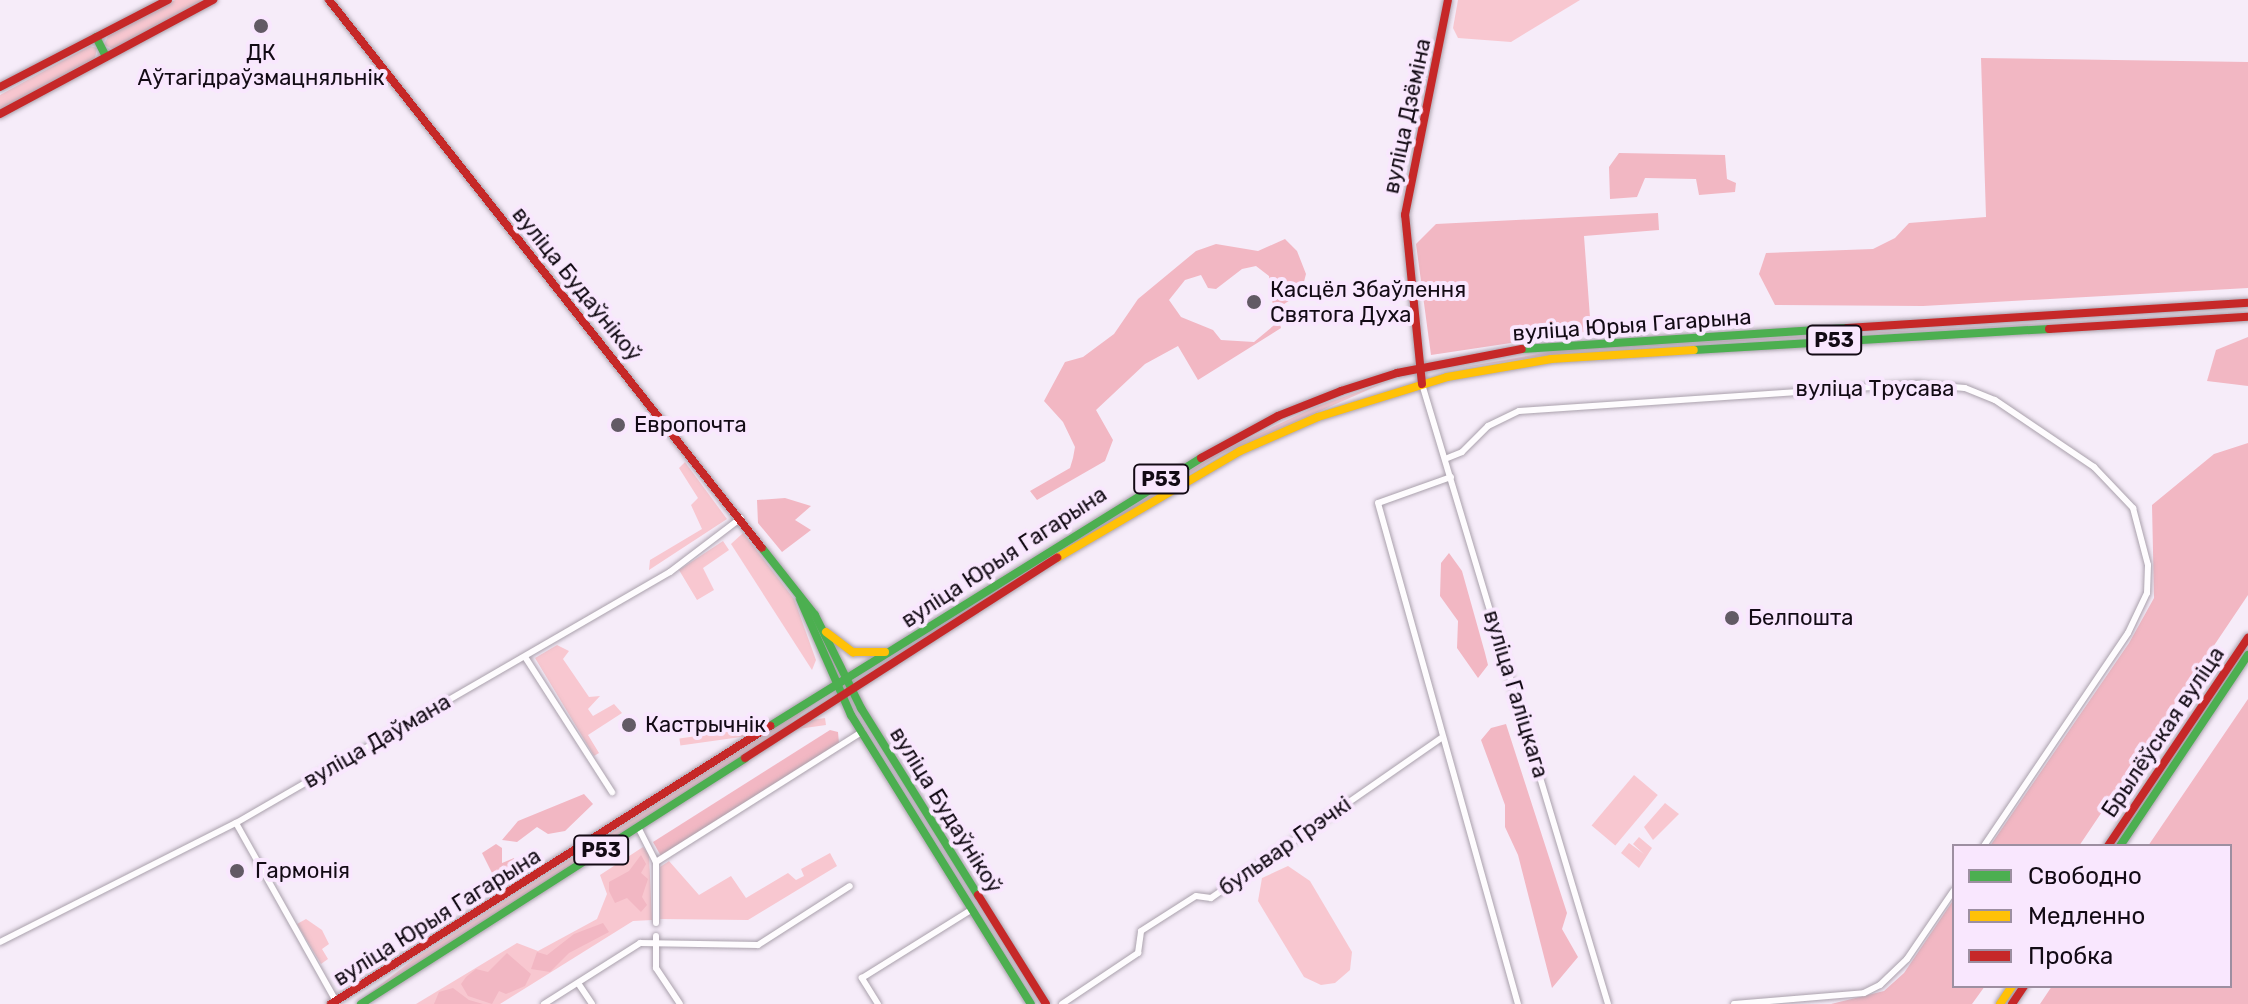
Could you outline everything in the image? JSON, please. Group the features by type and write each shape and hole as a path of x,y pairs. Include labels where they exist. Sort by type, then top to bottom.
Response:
{"main road":[{"path":"0,87 168,0"},
{"path":"0,114 213,0"},
{"name":"вуліца Будаўнікоў","path":"329,0 797,591 826,632 852,691 1046,1004"},
{"name":"вуліца Дзёміна","path":"1422,384 1405,215 1448,0"},
{"path":"96,37 106,57"},
{"name":"вуліца Юрыя Гагарына","path":"335,1003 1201,456 1310,403 1419,369 1551,346 2248,303"},
{"name":"вуліца Юрыя Гагарына","path":"361,1004 1200,472 1318,417 1422,384 1486,369 1599,354 2248,317"},
{"name":"вуліца Будаўнікоў","path":"797,591 842,698 1031,1004"},
{"path":"826,632 853,652 888,652"},
{"name":"Брылёўская вуліца","path":"2121,844 2244,655 2248,638"},
{"name":"Брылёўская вуліца","path":"2109,844 2244,655"},
{"path":"918,820 927,813"},
{"path":"971,910 983,902"}],"street":[{"name":"вуліца Галіцкага","path":"1422,384 1608,1004"},
{"name":"вуліца Трусава","path":"1445,459 1462,452 1509,414 1557,406 1855,385 1965,388 1995,400 2111,481 2138,523 2148,565 2147,593 2128,633 1985,844"},
{"path":"1451,477 1378,503 1441,738 1518,1004"},
{"name":"вуліца Даўмана","path":"0,942 236,823 670,572 741,518"},
{"path":"525,657 612,792"},
{"path":"656,862 862,732"},
{"name":"бульвар Грэчкі","path":"1062,1004 1138,953 1141,931 1196,896 1211,898 1441,738"},
{"path":"236,823 335,1003"},
{"path":"638,827 656,862 656,923"},
{"path":"544,1004 640,943 656,939 758,945 850,886"},
{"path":"1734,1004 1864,993 1880,985 1907,959 1952,893"},
{"path":"878,1004 862,978 971,910"},
{"path":"656,939 656,968 680,1004"},
{"path":"578,983 592,1004"}],"shaded area":[{"path":"175,0 207,0 113,49 104,45 108,36"},
{"path":"1458,0 1580,0 1511,42 1458,38 1453,28"},
{"path":"90,46 97,48 95,58 0,110 0,95"},
{"path":"1981,58 2248,62 2248,288 1923,306 1775,305 1759,274 1766,253 1873,249 1895,238 1909,223 1986,217"},
{"path":"1619,153 1725,155 1727,179 1736,183 1735,192 1699,195 1696,179 1645,178 1637,197 1610,199 1609,167"},
{"path":"1658,213 1659,230 1584,236 1591,331 1431,355 1416,244 1436,224"},
{"path":"1285,239 1297,251 1306,274 1301,293 1281,306 1273,306 1269,276 1256,266 1242,269 1216,289 1208,288 1201,275 1185,280 1169,300 1181,317 1213,330 1221,340 1254,342 1279,321 1281,328 1198,380 1178,346 1145,364 1096,410 1113,440 1105,461 1037,500 1030,491 1070,468 1073,458 1075,447 1063,422 1044,401 1065,362 1083,357 1114,334 1138,299 1196,251 1216,244 1258,251"},
{"path":"2248,312 1583,350 1454,369 1561,350"},
{"path":"2248,337 2248,386 2207,381 2216,350"},
{"path":"1386,382 1220,455 870,673 1218,453 1315,407"},
{"path":"2248,443 2248,595 2080,844 1991,844 2129,643 2154,598 2152,505 2214,454"},
{"path":"685,462 727,519 649,570 650,560 702,529 691,505 698,498 679,468"},
{"path":"785,498 811,506 795,520 811,530 782,552 758,523 757,500"},
{"path":"743,533 794,599 816,660 812,670 731,544"},
{"path":"723,541 729,550 703,568 714,590 697,600 679,570"},
{"path":"1449,553 1462,571 1488,665 1478,678 1457,648 1458,621 1440,596 1441,563"},
{"path":"557,645 569,651 563,659 589,697 600,696 588,709 593,716 614,704 622,713 588,735 599,753 594,756 535,658"},
{"path":"2248,699 2248,1004 2040,1004 2051,988 2232,988 2232,844 2149,844"},
{"path":"819,700 772,737 362,999 414,959"},
{"path":"825,718 826,725 680,745 679,738"},
{"path":"1506,724 1567,913 1562,929 1578,957 1552,988 1518,855 1505,827 1505,805 1481,740 1491,728"},
{"path":"830,730 838,732 839,743 661,856 653,842"},
{"path":"1634,775 1658,795 1615,845 1592,826"},
{"path":"584,794 593,804 565,831 548,834 537,827 517,842 502,840 518,821"},
{"path":"1665,803 1679,814 1653,840 1644,827"},
{"path":"1639,837 1652,848 1639,868 1621,853 1629,843 1644,854 1633,844"},
{"path":"496,844 502,848 502,863 514,858 517,866 504,880 493,875 482,853"},
{"path":"643,847 649,854 652,920 633,921 500,1004 416,1004 517,943 538,951 597,919 607,894 600,875"},
{"path":"830,853 837,866 748,920 660,919 660,867 669,861 699,895 731,876 746,898 788,873 796,880 804,876 801,869"},
{"path":"641,855 646,864 641,873 648,879 642,897 647,905 641,912 627,898 615,903 609,891 609,882 629,871"},
{"path":"1288,866 1310,881 1352,952 1350,970 1335,983 1321,985 1304,977 1258,901 1262,878"},
{"path":"1952,902 1952,988 1984,988 1972,1004 1831,1004 1884,991 1904,973"},
{"path":"306,919 322,930 329,944 322,949 328,959 321,964 297,924"},
{"path":"603,923 609,932 569,953 550,972 531,969 537,952 547,955 574,934"},
{"path":"507,953 531,974 525,986 506,994 499,991 492,1004 468,996 461,984 466,977 476,969 488,972"},
{"path":"453,988 469,1000 483,1004 434,1004 439,992"}],"traffic: fast":[{"path":"96,37 106,57"},
{"path":"1522,349 1847,328"},
{"path":"1694,350 2049,329"},
{"path":"770,726 1201,458"},
{"path":"762,548 815,615 861,708 978,895"},
{"path":"800,599 851,715 1031,1004"},
{"path":"2121,844 2248,655"},
{"path":"361,1004 745,758"}],"traffic: slow":[{"path":"1057,558 1240,451 1318,417 1447,377 1551,359 1694,350"},
{"path":"826,632 853,652 885,652"},
{"path":"2000,1004 2011,988"}],"traffic: jam":[{"path":"0,87 168,0"},
{"path":"0,114 213,0"},
{"path":"329,0 762,548"},
{"path":"1422,384 1405,215 1448,0"},
{"path":"1847,328 2248,303"},
{"path":"2049,329 2248,317"},
{"path":"1201,458 1278,416 1341,391 1397,373 1522,349"},
{"path":"745,758 1057,558"},
{"path":"2109,844 2248,638"},
{"path":"331,1004 770,726"},
{"path":"978,895 1046,1004"},
{"path":"2012,1004 2023,988"}],"place":[{"name":"ДК Аўтагідраўзмацняльнік","path":"261,26"},
{"name":"Касцёл Збаўлення Святога Духа","path":"1254,302"},
{"name":"Европочта","path":"618,425"},
{"name":"Белпошта","path":"1732,618"},
{"name":"Кастрычнік","path":"629,725"},
{"name":"Гармонія","path":"237,871"}]}
